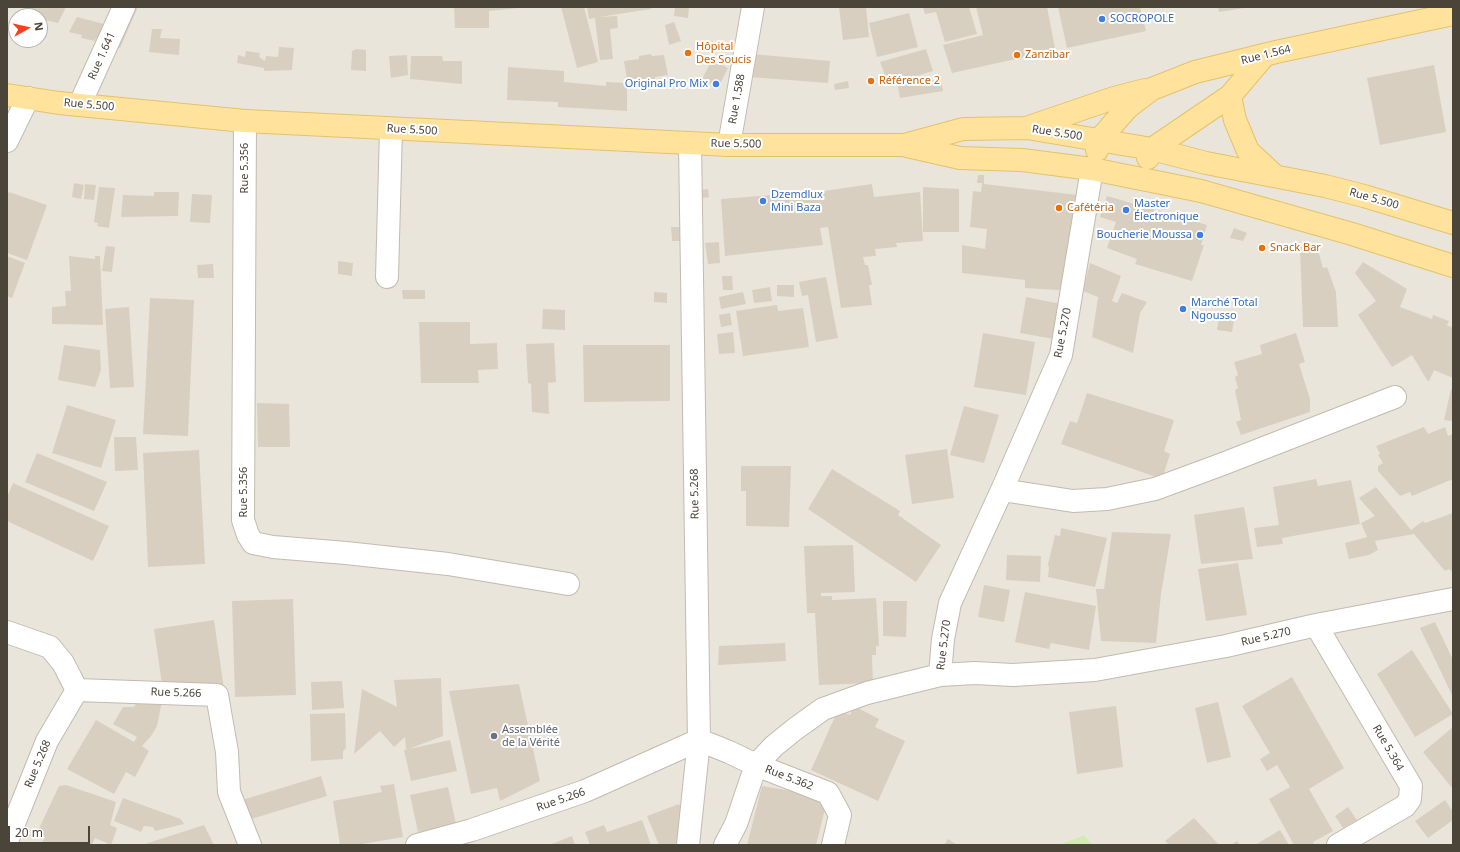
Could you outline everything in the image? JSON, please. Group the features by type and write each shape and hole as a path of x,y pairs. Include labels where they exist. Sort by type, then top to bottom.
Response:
{"main road":[{"name":"Rue 1.564","path":"1100,139 1127,108 1152,89 1194,72 1284,50 1453,14"},
{"path":"1139,178 1152,149 1230,96 1264,56"},
{"path":"1027,128 1114,98 1152,89"},
{"name":"Rue 5.500","path":"18,96 59,103 245,120 391,129 728,145 904,145 963,129 1027,128 1100,139 1152,149 1206,163 1275,176 1364,196 1453,223"},
{"path":"1230,96 1235,120 1248,151 1275,176"},
{"path":"1092,169 1100,139"},
{"path":"904,145 960,158 1022,160 1092,169 1201,191 1352,234 1453,265"}],"street":[{"name":"Rue 1.641","path":"80,104 124,7"},
{"name":"Rue 1.588","path":"728,145 753,7"},
{"path":"7,141 18,96"},
{"name":"Rue 5.356","path":"245,120 243,520 248,535 253,543 273,547 448,564 568,584"},
{"path":"387,277 391,129"},
{"name":"Rue 5.268","path":"688,845 699,740 690,143"},
{"name":"Rue 5.270","path":"1092,169 1061,355 1002,490 950,603 943,639 940,675 975,673 1013,675 1094,670 1226,646 1316,625 1453,599"},
{"path":"1002,490 1073,500 1107,499 1155,489 1220,466 1395,397"},
{"name":"Rue 5.364","path":"1316,625 1411,786 1410,799 1405,806 1338,845"},
{"path":"7,632 50,646 63,663 77,690"},
{"path":"725,845 736,824 756,765 774,746 790,733 822,708 867,693 940,675"},
{"name":"Rue 5.268","path":"7,841 47,741 77,690"},
{"name":"Rue 5.266","path":"77,690 217,695 227,752 229,792 250,845"},
{"name":"Rue 5.362","path":"699,740 756,765 828,793 840,815 833,845"},
{"name":"Rue 5.266","path":"418,845 472,830 585,791 699,740"}],"shaded area":[{"path":"7,7 1453,7 1453,845 1093,845 1084,835 1058,845 7,845"}],"green space":[{"path":"1084,835 1093,845 1058,845"}],"building":[{"path":"66,7 58,23 48,21 48,8 25,8"},
{"path":"117,7 138,7 120,48 96,38 95,41 81,38 82,35 69,32 77,17 108,25"},
{"path":"454,7 518,8 489,11 489,28 455,28"},
{"path":"561,7 584,7 598,62 577,68"},
{"path":"587,7 651,7 651,9 599,17 617,16 618,28 610,29 613,59 600,60 595,18 589,19"},
{"path":"675,7 689,7 688,18 674,16"},
{"path":"839,7 866,7 869,37 843,40"},
{"path":"923,7 969,7 977,34 945,42 936,12 925,14"},
{"path":"976,7 1047,7 1055,48 1039,51 1039,54 952,73 943,45 983,35"},
{"name":"SOCROPOLE","path":"1058,7 1140,7 1146,31 1067,48"},
{"path":"1218,7 1244,7 1244,8 1219,12"},
{"path":"909,13 918,47 877,57 869,23"},
{"path":"674,22 681,41 669,45 665,25"},
{"path":"152,29 162,29 160,38 180,39 179,55 149,52"},
{"path":"279,47 294,48 292,70 264,71 264,68 237,63 238,55 245,57 246,51 260,53 259,57 265,61 266,56 278,57"},
{"path":"356,49 366,50 366,71 351,70 352,51"},
{"path":"926,49 933,71 889,85 880,62"},
{"path":"651,54 652,56 664,55 668,75 641,81 641,78 627,80 624,61 639,59 639,56"},
{"path":"752,54 830,61 828,83 750,77"},
{"path":"407,55 408,75 391,78 389,56"},
{"path":"411,56 442,56 443,61 462,61 462,84 410,79"},
{"path":"712,60 728,68 718,88 702,79"},
{"path":"1434,65 1446,132 1380,145 1367,78"},
{"path":"508,67 564,71 564,82 606,86 606,82 627,83 627,111 558,107 558,102 507,100"},
{"path":"941,79 943,91 900,98 898,86"},
{"path":"848,81 849,88 835,90 834,84"},
{"path":"978,175 984,175 984,184 1086,196 1073,291 1025,288 1025,280 962,273 962,245 985,249 987,229 970,227 973,191 981,192 982,183 977,183"},
{"path":"74,183 84,185 81,199 72,197"},
{"path":"85,184 96,185 94,200 84,199"},
{"path":"872,184 874,197 920,192 923,241 896,243 897,247 875,249 876,256 863,257 865,265 868,265 872,285 869,285 872,305 841,308 828,227 820,228 823,245 725,256 721,199 824,191"},
{"path":"99,187 115,188 109,228 97,226 98,223 94,222"},
{"path":"923,187 959,189 959,232 923,232"},
{"path":"708,189 709,197 703,198 702,190"},
{"path":"9,192 47,205 27,260 7,253 7,194"},
{"path":"154,192 179,192 178,216 121,217 123,195 154,196"},
{"path":"192,194 212,195 210,223 190,222"},
{"path":"1107,196 1207,225 1201,245 1204,245 1192,281 1135,264 1137,259 1107,248 1116,222 1100,217"},
{"path":"671,227 680,227 680,241 672,241"},
{"path":"1234,228 1247,233 1243,241 1230,238"},
{"path":"719,242 720,263 708,264 705,243"},
{"path":"106,246 115,247 112,272 102,271"},
{"path":"1300,247 1317,247 1323,268 1327,267 1336,292 1338,327 1303,327"},
{"path":"7,256 25,263 12,298 7,296"},
{"path":"69,256 95,259 95,256 100,256 103,325 52,324 52,307 66,306 65,291 71,291"},
{"path":"338,261 353,263 352,276 338,274"},
{"path":"1363,262 1407,289 1400,307 1432,319 1433,315 1449,321 1447,325 1453,328 1453,378 1434,370 1429,381 1427,380 1412,355 1392,367 1358,315 1376,301 1355,273"},
{"path":"1090,263 1121,276 1112,301 1117,303 1122,293 1147,302 1140,313 1133,353 1092,337 1098,297 1083,291"},
{"path":"213,264 214,278 198,278 197,265"},
{"path":"722,276 732,276 733,290 723,290"},
{"path":"826,277 838,338 816,342 808,295 802,296 799,282"},
{"path":"777,285 794,285 794,297 777,296"},
{"path":"770,287 772,301 754,303 752,290"},
{"path":"402,290 425,290 425,299 403,299"},
{"path":"654,292 667,293 667,303 654,302"},
{"path":"743,292 746,304 721,309 719,297"},
{"path":"1026,297 1061,304 1054,339 1020,333"},
{"path":"150,298 194,300 188,436 143,434"},
{"path":"777,305 778,311 803,308 809,347 743,356 736,311"},
{"path":"129,307 134,387 110,388 105,309"},
{"path":"543,309 565,310 565,330 542,329"},
{"path":"1220,311 1235,312 1232,332 1217,330"},
{"path":"730,313 732,325 721,327 719,315"},
{"path":"419,322 470,322 470,344 497,343 498,369 478,370 479,383 421,383"},
{"path":"733,332 735,353 719,354 717,334"},
{"path":"983,333 1035,342 1026,395 974,387"},
{"path":"1296,333 1305,362 1299,364 1310,399 1310,412 1241,435 1236,422 1241,420 1235,390 1238,388 1235,377 1238,375 1234,362 1262,354 1260,345"},
{"path":"554,343 556,382 548,383 549,414 532,412 531,384 528,383 526,344"},
{"path":"64,345 100,350 101,370 95,387 58,380"},
{"path":"583,345 670,345 670,401 584,402"},
{"path":"1451,389 1453,389 1453,421 1444,420"},
{"path":"1087,393 1174,420 1164,451 1170,454 1162,479 1061,444 1070,421 1077,423"},
{"path":"257,403 289,404 290,447 258,447"},
{"path":"67,405 116,420 101,468 52,453"},
{"path":"964,406 999,415 984,463 950,455"},
{"path":"1424,427 1428,434 1445,427 1448,436 1453,434 1453,479 1412,496 1410,492 1400,496 1378,471 1378,466 1383,463 1378,455 1380,454 1376,446"},
{"path":"114,437 136,437 138,470 115,471"},
{"path":"947,449 954,498 912,504 905,455"},
{"path":"199,450 205,564 148,567 143,453"},
{"path":"37,453 107,482 94,511 25,482"},
{"path":"741,466 791,466 789,527 746,526 746,491 741,491"},
{"path":"832,469 900,511 898,515 941,545 916,582 808,509"},
{"path":"1316,479 1318,486 1351,480 1360,524 1282,538 1283,544 1257,547 1254,528 1279,525 1273,487"},
{"path":"13,483 109,526 93,561 7,521 7,497"},
{"path":"1376,487 1411,530 1423,521 1425,523 1453,513 1453,573 1449,569 1445,571 1414,534 1375,541 1378,550 1369,555 1349,559 1345,543 1367,537 1361,523 1375,516 1359,498"},
{"path":"1244,507 1253,559 1201,564 1194,515"},
{"path":"1061,528 1107,538 1095,587 1048,577 1048,564 1055,535 1060,536"},
{"path":"1112,532 1171,534 1161,594 1156,643 1101,641 1096,589 1104,589"},
{"path":"853,545 855,592 821,593 821,596 832,596 832,600 876,598 879,646 876,646 876,655 872,655 873,683 819,685 815,613 807,613 804,546"},
{"path":"1007,555 1041,556 1040,582 1006,580"},
{"path":"1238,563 1247,615 1206,621 1198,569"},
{"path":"984,585 1010,590 1004,622 978,617"},
{"path":"1025,592 1096,606 1089,650 1051,643 1049,649 1015,642"},
{"path":"293,599 296,695 235,697 232,601"},
{"path":"883,601 907,601 906,637 883,636"},
{"path":"214,620 224,689 164,698 154,629"},
{"path":"1435,622 1453,660 1453,695 1420,628"},
{"path":"785,643 786,661 718,665 719,646"},
{"path":"1412,650 1453,714 1415,737 1377,674"},
{"path":"1292,677 1344,768 1309,789 1333,831 1313,842 1314,844 1312,845 1294,845 1269,799 1290,787 1277,765 1267,771 1260,759 1270,753 1242,706"},
{"path":"441,678 443,736 406,750 405,737 394,747 380,731 354,754 362,689 397,707 394,680"},
{"path":"342,681 344,708 312,710 311,682"},
{"name":"Assemblée de la Vérité","path":"519,684 540,781 500,801 497,788 471,794 449,691"},
{"path":"139,699 162,701 157,726 142,746 149,751 135,777 126,772 114,794 67,769 96,720 134,742 137,737 113,724 123,707 134,707"},
{"path":"1218,702 1231,757 1207,763 1195,708"},
{"path":"854,706 879,719 875,727 905,741 878,801 811,770 838,710 850,715"},
{"path":"1116,706 1123,767 1077,774 1069,712"},
{"path":"345,713 346,748 343,751 343,759 311,761 310,714"},
{"path":"1453,727 1453,789 1423,752"},
{"path":"450,740 457,771 411,781 404,750"},
{"path":"321,776 327,796 248,820 242,800"},
{"path":"394,784 403,837 357,845 340,845 333,801 382,792 380,786"},
{"path":"66,785 116,802 110,825 117,828 111,845 95,838 92,845 41,845 45,837 36,835 59,786"},
{"path":"762,786 828,797 816,845 747,845"},
{"path":"448,787 456,824 418,832 410,795"},
{"path":"123,798 181,819 184,824 155,831 153,827 144,826 141,832 114,821"},
{"path":"1445,800 1453,812 1453,820 1428,838 1415,821"},
{"path":"679,804 695,841 686,845 659,845 647,816"},
{"path":"1348,807 1357,820 1343,828 1335,816"},
{"path":"1194,818 1219,845 1169,845 1165,841"},
{"path":"642,820 651,845 590,845 585,832 604,825 607,832"},
{"path":"204,825 214,845 142,845"},
{"path":"1280,830 1289,845 1255,845"},
{"path":"572,836 575,845 549,845"},
{"path":"948,839 957,845 944,845"},
{"path":"1237,841 1240,845 1231,845"}],"place":[{"name":"SOCROPOLE","path":"1102,19"},
{"name":"Hôpital Des Soucis","path":"688,53"},
{"name":"Zanzibar","path":"1017,55"},
{"name":"Référence 2","path":"871,81"},
{"name":"Original Pro Mix","path":"716,84"},
{"name":"Dzemdlux Mini Baza","path":"763,201"},
{"name":"Cafétéria","path":"1059,208"},
{"name":"Master Électronique","path":"1126,210"},
{"name":"Boucherie Moussa","path":"1200,235"},
{"name":"Snack Bar","path":"1262,248"},
{"name":"Marché Total Ngousso","path":"1183,309"},
{"name":"Assemblée de la Vérité","path":"494,736"}]}
